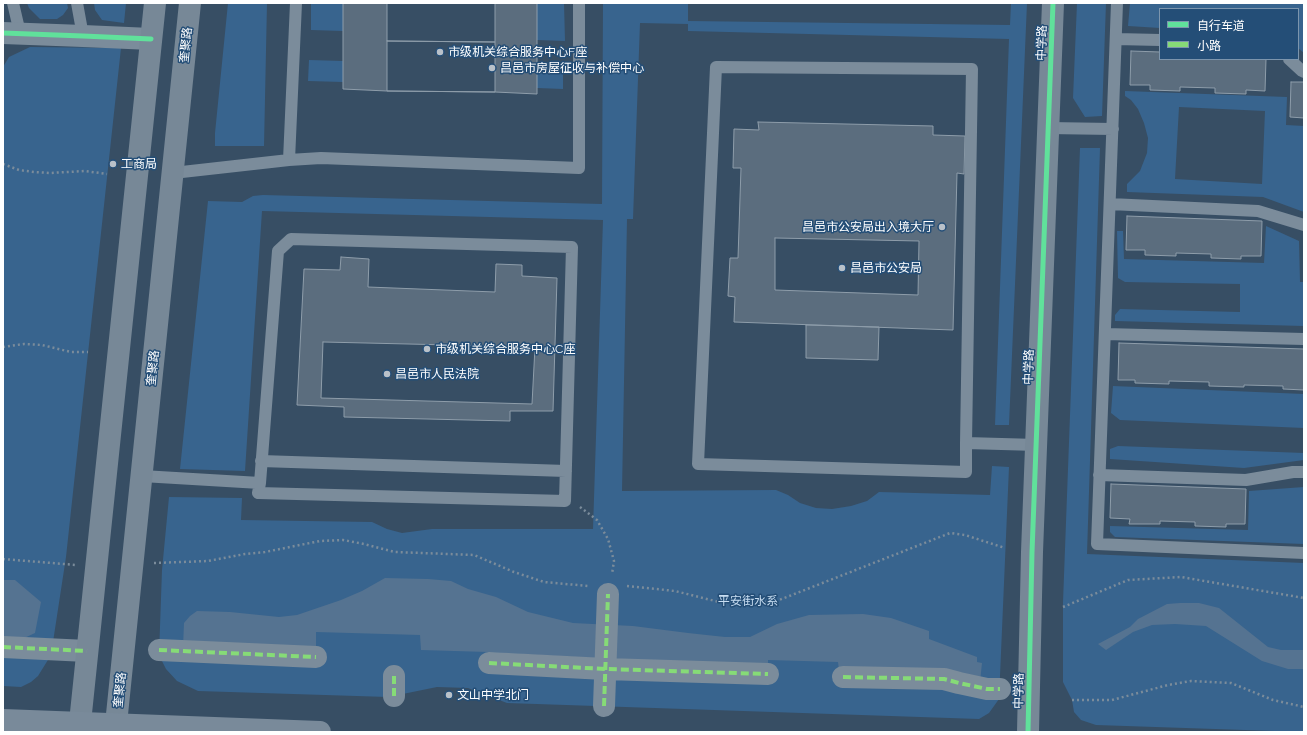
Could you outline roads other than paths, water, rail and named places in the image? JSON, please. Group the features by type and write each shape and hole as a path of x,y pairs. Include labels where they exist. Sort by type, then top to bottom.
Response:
{"main road":[{"path":"79,728 155,3"},
{"name":"奎聚路","path":"115,728 190,3"},
{"name":"中学路","path":"1028,732 1032,552 1053,3"},
{"path":"3,720 79,728 320,732"}],"street":[{"path":"11,33 151,39"},
{"path":"604,706 609,590"},
{"path":"3,647 87,651"},
{"path":"159,650 316,657"},
{"path":"489,663 605,669 768,674"},
{"path":"843,677 944,679 959,684 987,689 1000,689"}],"lane":[{"path":"11,33 14,3"},
{"path":"77,3 83,36"},
{"path":"289,160 296,3"},
{"path":"173,173 289,160 321,158 579,168 579,3"},
{"path":"1117,3 1097,544 1304,553"},
{"path":"1116,39 1159,40"},
{"path":"1290,60 1304,72"},
{"path":"716,67 972,69 966,443 966,472 698,464 716,67"},
{"path":"1048,128 1113,129"},
{"path":"1110,204 1258,211 1304,224"},
{"path":"291,239 572,247 566,471 565,501 258,493 278,251 291,239"},
{"path":"1105,334 1304,339"},
{"path":"966,443 1036,445"},
{"path":"261,461 566,471"},
{"path":"1099,475 1246,480 1293,472 1304,472"},
{"path":"142,476 260,483"}],"place":[{"name":"市级机关综合服务中心F座","path":"440,52"},
{"name":"昌邑市房屋征收与补偿中心","path":"492,68"},
{"name":"工商局","path":"113,164"},
{"name":"昌邑市公安局出入境大厅","path":"942,227"},
{"name":"昌邑市公安局","path":"842,268"},
{"name":"市级机关综合服务中心C座","path":"427,349"},
{"name":"昌邑市人民法院","path":"387,374"},
{"name":"文山中学北门","path":"449,695"}],"park label":[{"name":"平安街水系","path":"748,601"}]}
